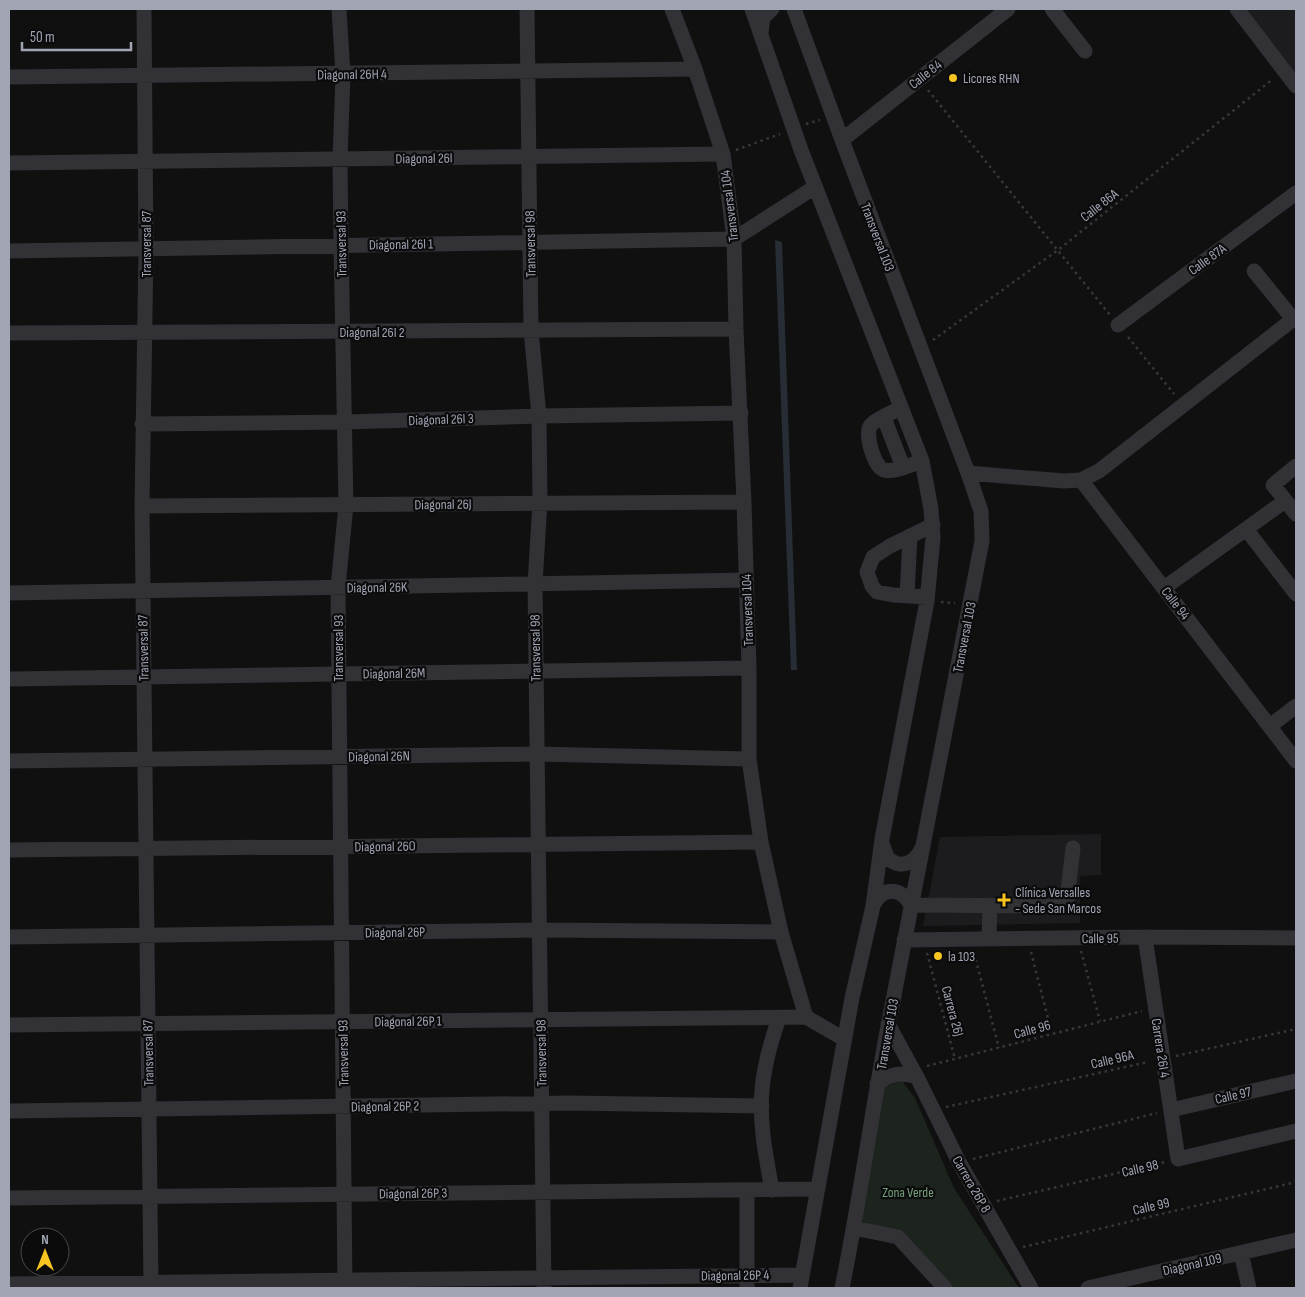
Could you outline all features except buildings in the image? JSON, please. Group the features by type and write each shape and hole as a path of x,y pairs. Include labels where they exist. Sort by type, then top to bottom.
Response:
{"street":[{"name":"Transversal 87","path":"144,9 146,250 142,424 142,591 151,1285"},
{"name":"Transversal 93","path":"339,9 343,74 340,160 346,505 338,587 345,1284"},
{"name":"Transversal 98","path":"527,9 531,330 539,416 540,502 535,584 535,671 544,1283"},
{"path":"752,9 815,187 922,461 933,525 927,599 882,839 873,906 844,1038 801,1281"},
{"path":"761,34 763,18 772,9"},
{"path":"787,9 796,15"},
{"name":"Calle 84","path":"842,140 1008,9"},
{"path":"1052,9 1086,51"},
{"path":"1237,9 1296,86"},
{"path":"676,11 723,154"},
{"name":"Transversal 103","path":"796,15 968,473 980,511 982,541 888,1024 854,1228 842,1288"},
{"name":"Diagonal 26H 4","path":"9,77 144,77 695,69"},
{"name":"Diagonal 26I","path":"9,163 723,154"},
{"name":"Transversal 104","path":"723,154 734,239 749,668 749,760 762,842 782,932 806,1017"},
{"path":"734,239 815,187"},
{"name":"Calle 87A","path":"1118,325 1296,193"},
{"name":"Diagonal 26I 1","path":"9,251 734,239"},
{"path":"968,473 1064,481 1081,480 1099,471 1295,318 1254,271"},
{"name":"Diagonal 26I 2","path":"9,334 736,329"},
{"path":"901,408 871,425 867,433 878,466 884,470 893,470 922,461"},
{"name":"Diagonal 26I 3","path":"142,424 345,422 539,416 741,413"},
{"path":"884,418 903,467"},
{"path":"1296,466 1273,485 1296,514"},
{"name":"Calle 94","path":"1081,480 1296,761"},
{"path":"1164,588 1285,501"},
{"name":"Diagonal 26J","path":"142,506 744,502"},
{"path":"927,599 876,592 867,572 873,557 933,525"},
{"path":"1246,529 1296,594"},
{"path":"907,596 910,536"},
{"name":"Diagonal 26K","path":"9,593 746,580"},
{"name":"Diagonal 26M","path":"9,679 749,668"},
{"path":"1270,726 1296,706"},
{"name":"Diagonal 26N","path":"9,762 537,754 749,760"},
{"path":"882,839 887,857 898,864 912,862 918,856 923,846"},
{"name":"Diagonal 26O","path":"9,850 762,842"},
{"path":"873,906 878,896 882,893 894,891 906,896 911,905 1056,906 1063,904 1067,899 1073,848"},
{"path":"989,939 990,905"},
{"name":"Diagonal 26P","path":"9,937 539,930 782,932"},
{"name":"Calle 95","path":"904,940 1145,937 1296,938"},
{"name":"Carrera 26I 4","path":"1145,937 1178,1159"},
{"path":"806,1017 844,1038"},
{"name":"Diagonal 26P 1","path":"9,1026 806,1017"},
{"path":"772,1190 762,1130 762,1090 766,1061 779,1018"},
{"name":"Carrera 26P 8","path":"888,1024 915,1073 959,1162 1031,1288"},
{"path":"878,1084 892,1075 915,1073"},
{"name":"Calle 97","path":"1171,1110 1296,1080"},
{"name":"Diagonal 26P 2","path":"9,1111 542,1104 762,1106"},
{"path":"1178,1159 1296,1132"},
{"path":"747,1190 748,1282"},
{"name":"Diagonal 26P 3","path":"9,1198 542,1191 818,1190"},
{"path":"854,1228 898,1237 944,1286"},
{"name":"Diagonal 109","path":"1088,1288 1296,1240"},
{"path":"1241,1253 1249,1288"},
{"name":"Diagonal 26P 4","path":"9,1284 151,1285 801,1281"}],"path":[{"name":"Calle 86A","path":"921,349 1058,250 1284,70"},
{"path":"919,79 1183,406"},
{"path":"723,154 794,128 833,117"},
{"path":"927,599 970,604"},
{"path":"1027,938 1052,1034"},
{"path":"1078,938 1100,1022"},
{"path":"970,939 998,1048"},
{"name":"Carrera 26J","path":"924,940 955,1059"},
{"name":"Calle 96","path":"915,1073 955,1059 1155,1007"},
{"name":"Calle 96A","path":"933,1110 1296,1029"},
{"path":"959,1162 1171,1110"},
{"name":"Calle 98","path":"983,1204 1178,1159"},
{"name":"Calle 99","path":"1010,1250 1296,1182"}],"shaded area":[{"path":"1237,9 1296,9 1296,86"},
{"path":"775,240 782,242 797,670 791,670"},
{"name":"Clínica Versalles - Sede San Marcos","path":"1101,834 1101,875 1080,876 1080,923 923,926 940,837"}],"green space":[{"name":"Zona Verde","path":"902,1081 915,1098 954,1188 1019,1288 949,1288 900,1236 857,1226 881,1087"}],"place":[{"name":"Licores RHN","path":"953,78"},
{"name":"Clínica Versalles - Sede San Marcos","path":"1004,900"},
{"name":"la 103","path":"938,956"}]}
